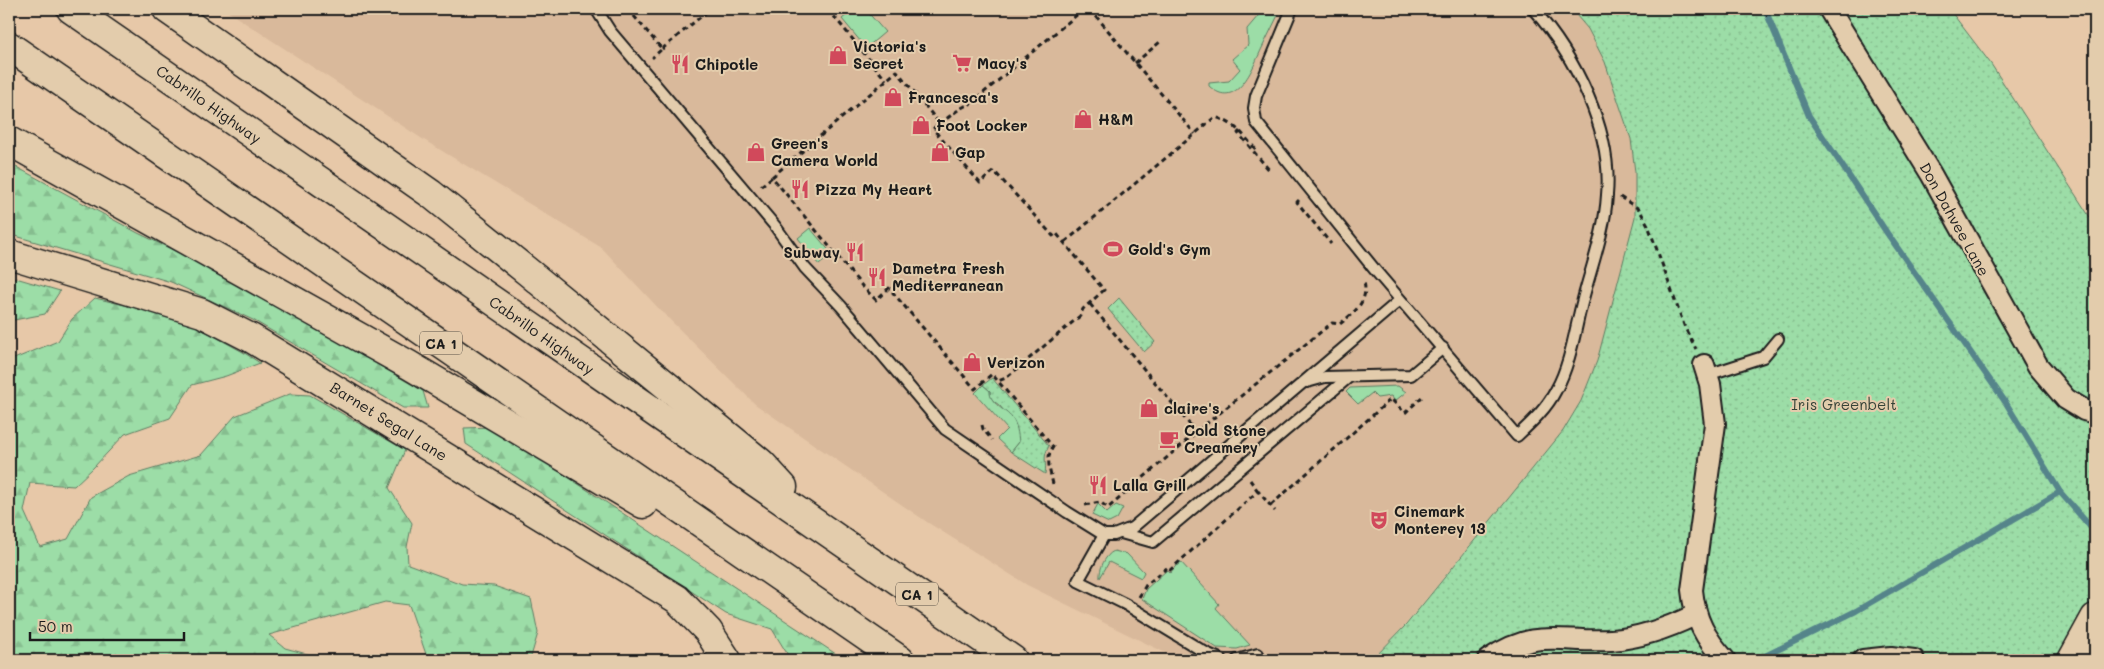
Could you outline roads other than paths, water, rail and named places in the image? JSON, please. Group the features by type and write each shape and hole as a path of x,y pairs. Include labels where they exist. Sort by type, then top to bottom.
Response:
{"main road":[{"name":"Cabrillo Highway","path":"71,9 1013,660"},
{"path":"167,9 381,158 470,225 761,463 820,527"},
{"name":"CA 1","path":"9,46 900,660"},
{"path":"9,141 441,383 872,641"},
{"name":"Barnet Segal Lane","path":"9,254 202,313 251,338 676,599 708,631 727,660"},
{"path":"2072,660 2095,618"}],"street":[{"name":"Don Dahvee Lane","path":"1829,9 1931,174 2038,366 2066,399 2084,410 2095,413"},
{"path":"1706,370 1713,400 1715,424 1692,590 1695,615 1708,638 1725,660"},
{"path":"1488,660 1524,642 1551,637 1610,640 1627,638 1661,630 1695,615"},
{"path":"1863,660 1891,657 1914,660"}],"lane":[{"path":"596,9 610,31 769,219 805,268 841,306 945,429 1104,535 1121,534 1153,542 1349,377"},
{"path":"1292,9 1256,96 1254,108 1256,122 1400,300 1518,436 1547,404 1566,370 1602,226 1608,193 1604,150 1587,95 1563,47 1533,9"},
{"path":"1121,534 1132,528 1400,300"},
{"path":"1706,370 1763,357 1778,338"},
{"path":"1304,382 1325,376 1411,375 1443,348"},
{"path":"1104,535 1078,581 1133,609 1206,653 1222,660"},
{"path":"1237,660 1258,654"}],"waterway":[{"path":"1765,9 1809,116 1887,233 2006,403 2060,492 2095,532"},
{"path":"1757,660 1856,611 2060,492"}],"place":[{"name":"Victoria's Secret","path":"838,55"},
{"name":"Macy's","path":"962,63"},
{"name":"Chipotle","path":"680,64"},
{"name":"Francesca's","path":"893,97"},
{"name":"H&M","path":"1083,119"},
{"name":"Foot Locker","path":"921,125"},
{"name":"Green's Camera World","path":"756,152"},
{"name":"Gap","path":"940,152"},
{"name":"Pizza My Heart","path":"800,189"},
{"name":"Gold's Gym","path":"1113,249"},
{"name":"Subway","path":"855,252"},
{"name":"Dametra Fresh Mediterranean","path":"877,277"},
{"name":"Verizon","path":"972,362"},
{"name":"claire's","path":"1149,408"},
{"name":"Cold Stone Creamery","path":"1169,439"},
{"name":"Lalla Grill","path":"1098,485"},
{"name":"Cinemark Monterey 13","path":"1379,520"}],"park label":[{"name":"Iris Greenbelt","path":"1844,404"}]}
